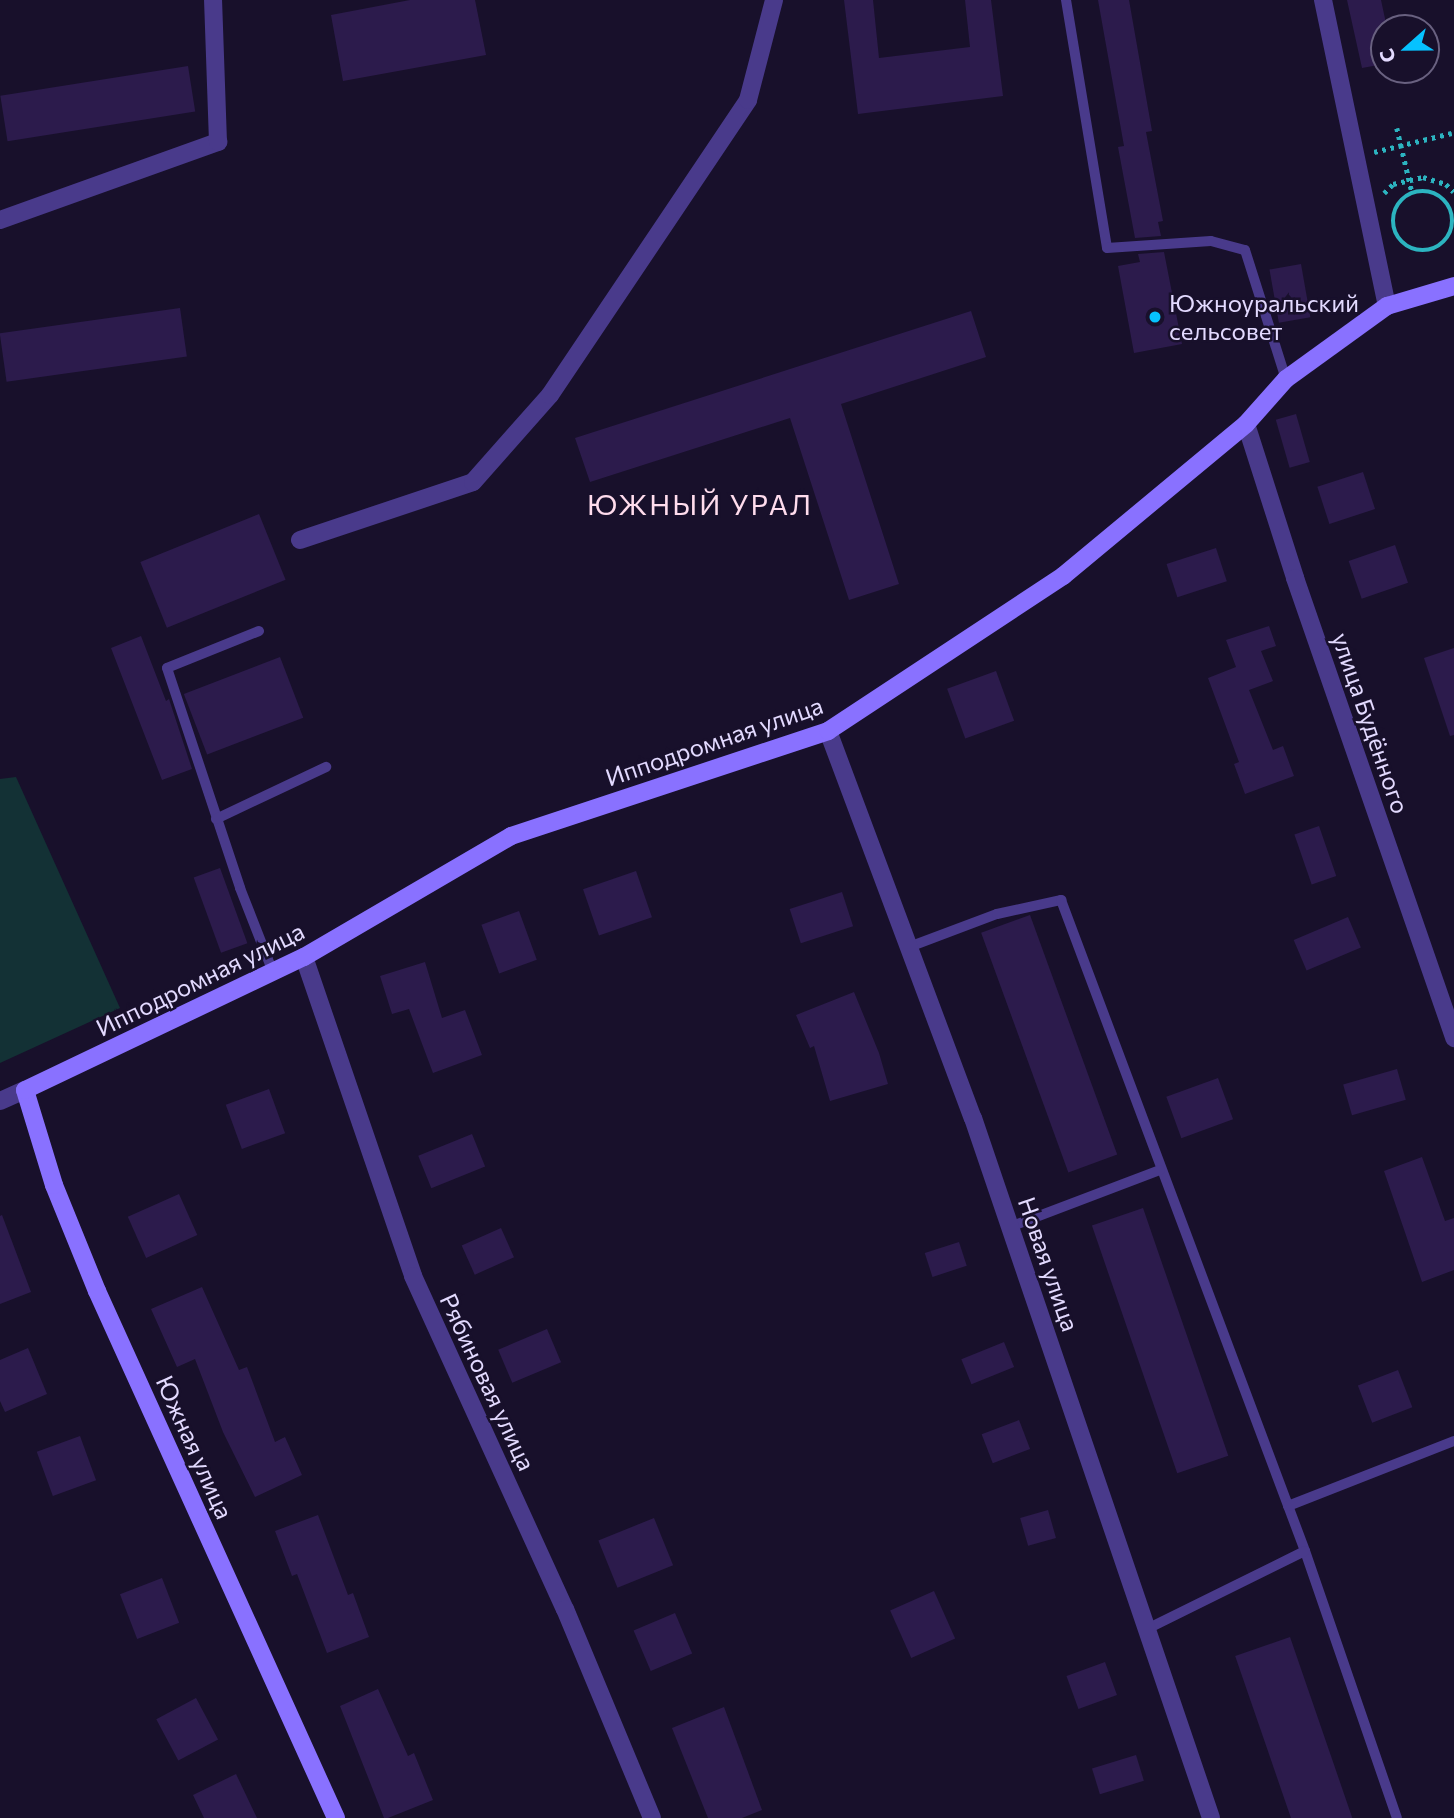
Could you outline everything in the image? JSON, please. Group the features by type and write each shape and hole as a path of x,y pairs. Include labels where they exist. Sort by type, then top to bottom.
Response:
{"street":[{"path":"0,220 218,142 214,0"},
{"path":"300,540 473,482 550,396 748,100 774,0"},
{"path":"1323,0 1387,306"},
{"name":"Ипподромная улица","path":"0,1101 304,957 511,836 828,731 1063,576 1246,424 1286,379 1387,306 1454,286"},
{"name":"улица Будённого","path":"1246,424 1295,578 1454,1038"},
{"name":"Новая улица","path":"828,731 1010,1227 1211,1818"},
{"name":"Рябиновая улица","path":"304,957 413,1276 565,1609 652,1818"},
{"name":"Южная улица","path":"26,1090 54,1185 97,1291 336,1818"}],"lane":[{"path":"1066,0 1107,248 1211,241 1245,250 1286,379"},
{"path":"259,631 167,668 216,818 273,972"},
{"path":"216,818 326,767"},
{"path":"909,947 997,914 1061,900 1160,1170 1305,1550 1397,1818"},
{"path":"1010,1227 1160,1170"},
{"path":"1288,1506 1454,1441"},
{"path":"1147,1629 1305,1550"}],"path":[{"path":"1397,128 1412,192"},
{"path":"1356,156 1451,133"},
{"path":"1370,222 1382,195 1393,184 1423,177 1446,184 1454,192"},
{"path":"1432,191 1441,196 1452,211 1452,231 1439,247 1419,252 1409,248 1395,233 1392,223 1397,205 1412,192 1432,191"}],"green space":[{"path":"16,777 120,1008 0,1063 0,779"}],"building":[{"path":"410,0 475,0 486,55 343,81 331,15"},
{"path":"844,0 873,0 879,58 970,47 965,0 991,0 1003,96 858,114"},
{"path":"1098,0 1129,0 1152,131 1146,132 1163,221 1158,222 1161,236 1135,238 1118,147 1124,146"},
{"path":"1347,0 1381,0 1384,14 1370,14 1370,67 1362,68"},
{"path":"188,66 195,111 8,141 0,96"},
{"path":"1164,252 1182,344 1134,353 1118,266 1140,262 1138,254"},
{"path":"1301,264 1310,317 1279,323 1269,270"},
{"path":"180,308 187,357 7,382 0,333"},
{"path":"971,311 986,357 841,404 899,584 849,600 790,418 590,482 575,438"},
{"path":"1296,414 1310,462 1290,468 1276,420"},
{"path":"1363,472 1375,509 1329,524 1317,487"},
{"path":"259,514 286,580 167,628 140,562"},
{"path":"1395,545 1408,583 1362,599 1349,561"},
{"path":"1216,548 1227,581 1177,597 1167,564"},
{"path":"1269,626 1276,646 1261,651 1273,681 1249,690 1273,750 1283,746 1294,776 1245,794 1234,764 1239,762 1208,678 1236,667 1226,640"},
{"path":"141,636 166,701 169,699 192,769 162,780 111,648"},
{"path":"1454,648 1454,735 1450,736 1424,658"},
{"path":"280,657 303,718 207,755 184,694"},
{"path":"996,671 1014,721 965,739 947,689"},
{"path":"1319,826 1336,876 1312,885 1294,834"},
{"path":"220,868 247,943 221,953 194,878"},
{"path":"636,871 652,917 599,936 583,889"},
{"path":"842,892 853,926 801,943 790,909"},
{"path":"519,911 537,960 499,974 481,925"},
{"path":"1030,915 1117,1155 1068,1172 981,933"},
{"path":"1348,917 1361,947 1307,970 1294,940"},
{"path":"425,962 442,1018 465,1010 482,1055 433,1073 409,1009 392,1014 380,976"},
{"path":"854,992 879,1053 888,1084 830,1101 814,1046 810,1048 796,1015"},
{"path":"1397,1069 1406,1100 1352,1115 1343,1084"},
{"path":"1218,1078 1233,1119 1181,1138 1166,1097"},
{"path":"269,1089 285,1133 242,1149 226,1105"},
{"path":"472,1134 485,1166 431,1188 418,1156"},
{"path":"1422,1157 1445,1221 1454,1218 1454,1270 1422,1282 1384,1171"},
{"path":"179,1194 197,1235 146,1258 128,1217"},
{"path":"1143,1208 1228,1456 1177,1473 1092,1226"},
{"path":"2,1215 31,1292 0,1304 0,1216"},
{"path":"501,1228 514,1257 475,1275 462,1245"},
{"path":"959,1242 967,1266 932,1277 925,1253"},
{"path":"202,1287 239,1370 247,1367 275,1442 285,1437 302,1475 255,1497 223,1432 195,1359 177,1367 151,1309"},
{"path":"547,1329 561,1362 512,1383 498,1350"},
{"path":"1004,1342 1014,1367 971,1384 961,1359"},
{"path":"28,1348 47,1394 5,1412 0,1401 0,1360"},
{"path":"1398,1370 1412,1407 1372,1423 1358,1385"},
{"path":"1019,1420 1030,1449 993,1463 982,1434"},
{"path":"80,1436 96,1480 53,1496 37,1452"},
{"path":"1048,1510 1056,1538 1028,1546 1020,1518"},
{"path":"318,1515 348,1595 353,1593 369,1637 327,1653 297,1574 292,1576 275,1531"},
{"path":"654,1518 673,1565 617,1588 598,1540"},
{"path":"162,1578 179,1623 137,1639 120,1594"},
{"path":"934,1591 955,1639 911,1658 890,1611"},
{"path":"675,1613 692,1654 651,1671 634,1631"},
{"path":"1290,1637 1352,1818 1291,1818 1235,1656"},
{"path":"1105,1662 1117,1695 1078,1709 1066,1676"},
{"path":"378,1689 408,1756 414,1753 433,1800 388,1818 384,1818 340,1706"},
{"path":"196,1698 218,1739 178,1761 156,1719"},
{"path":"724,1707 762,1810 742,1818 708,1818 672,1728"},
{"path":"1136,1755 1144,1781 1100,1794 1092,1768"},
{"path":"236,1774 257,1818 204,1818 193,1795"}],"place":[{"name":"Южноуральский сельсовет","path":"1155,317"}],"district":[{"name":"ЮЖНЫЙ УРАЛ","path":"700,504"}]}
